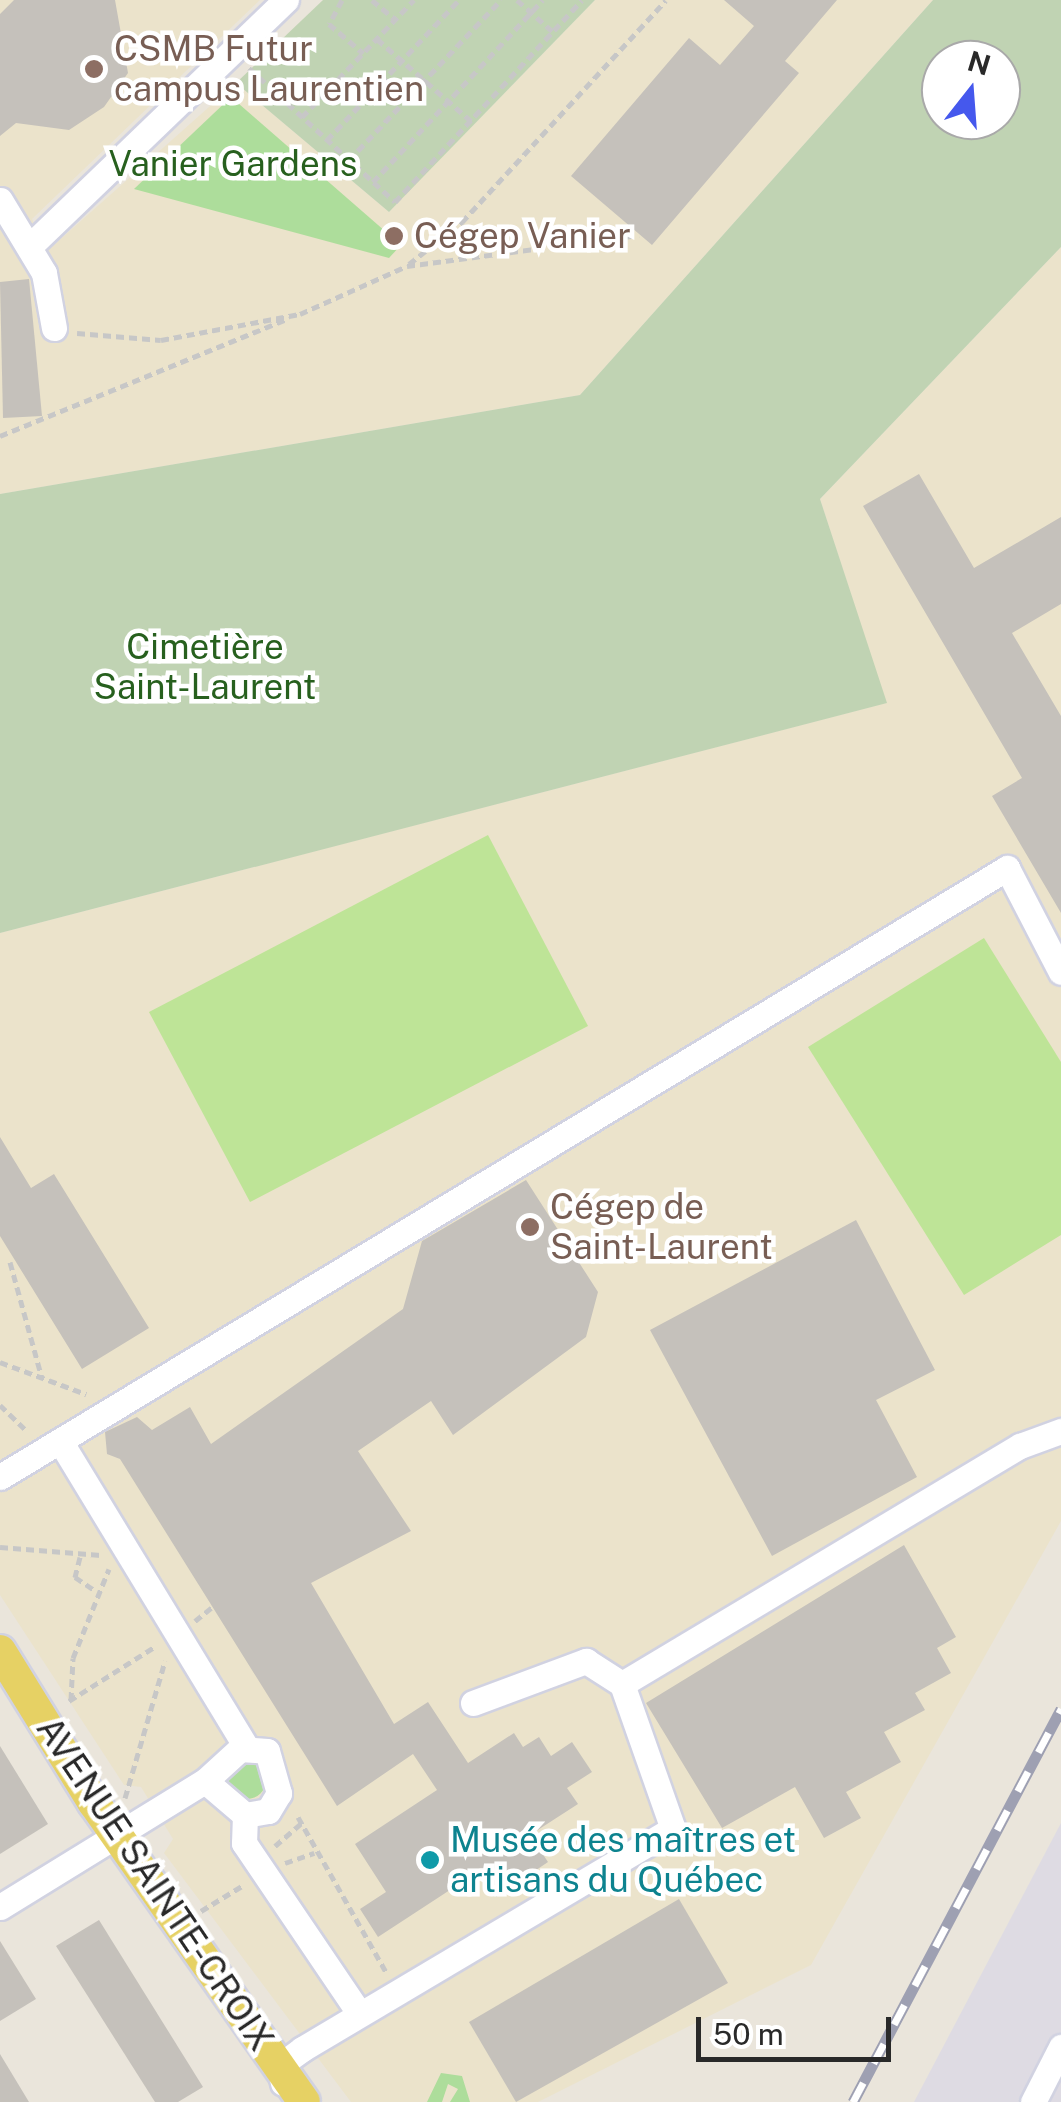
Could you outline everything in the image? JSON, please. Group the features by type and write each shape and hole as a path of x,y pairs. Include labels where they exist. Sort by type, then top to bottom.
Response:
{"main road":[{"name":"AVENUE SAINTE-CROIX","path":"0,1651 116,1834 304,2102"}],"street":[{"path":"31,245 286,0"},
{"path":"0,200 31,245 54,328"},
{"path":"0,1477 1008,868 1061,972"},
{"path":"622,1684 1020,1446 1061,1430"},
{"path":"60,1441 246,1747 272,1757 280,1794 268,1811 244,1815 205,1782"},
{"path":"279,2066 359,2013 673,1830 622,1684 586,1661 473,1703"},
{"path":"0,1907 205,1782 246,1747"},
{"path":"244,1815 244,1843 262,1874 359,2013"},
{"path":"1033,2102 1061,2047"},
{"name":"AVENUE SAINTE-CROIX","path":"279,2066 288,2102"}],"path":[{"path":"372,0 396,19"},
{"path":"302,117 414,0"},
{"path":"327,140 460,0"},
{"path":"349,160 501,0"},
{"path":"517,0 552,32"},
{"path":"373,182 543,0"},
{"path":"232,52 395,202 582,0"},
{"path":"0,436 300,314 407,266 462,222 666,0"},
{"path":"347,1 329,24 363,53"},
{"path":"377,39 471,120"},
{"path":"407,266 639,235"},
{"path":"54,328 162,340 300,314"},
{"path":"10,1262 42,1378"},
{"path":"0,1362 86,1395"},
{"path":"0,1406 31,1434"},
{"path":"0,1547 80,1557 117,1553 97,1592 68,1677 70,1700"},
{"path":"80,1557 75,1577 97,1592"},
{"path":"188,1627 212,1607"},
{"path":"61,1706 168,1639 126,1798"},
{"path":"314,1853 281,1864 276,1839 300,1820 314,1853 386,1972"},
{"path":"198,1913 245,1884"}],"shaded area":[{"name":"Cégep Vanier","path":"0,0 260,0 32,219 46,252 236,83 389,212 595,0 933,0 580,395 0,494"},
{"name":"Cégep de Saint-Laurent","path":"1061,247 1061,1521 811,1965 538,2102 351,2102 164,1853 173,1839 141,1787 124,1785 0,1595 0,933 886,703 820,499"},
{"path":"1061,1823 1061,2102 914,2102"}],"green space":[{"path":"323,0 595,0 389,212 236,83"},
{"name":"Cimetière Saint-Laurent","path":"933,0 1061,0 1061,247 820,499 887,703 0,933 0,494 580,395"},
{"name":"Vanier Gardens","path":"231,97 401,245 389,258 134,189"},
{"path":"488,835 588,1026 250,1202 149,1012"},
{"path":"984,938 1061,1062 1061,1235 964,1295 808,1047"},
{"path":"247,1761 260,1767 266,1780 260,1793 247,1799 234,1793 228,1780 234,1767"},
{"path":"441,2073 462,2076 470,2102 450,2102 458,2089 448,2084 442,2102 427,2102"}],"building":[{"path":"14,0 115,0 128,73 104,107 69,130 16,123 0,136 0,14"},
{"path":"724,0 837,0 785,61 799,73 652,245 571,176 689,38 720,65 754,26"},
{"path":"29,279 42,416 3,418 0,282"},
{"path":"919,474 974,568 1061,517 1061,604 1012,633 1061,716 1061,913 992,796 1022,778 863,506"},
{"path":"0,1137 31,1188 54,1174 149,1328 82,1369 0,1236"},
{"path":"526,1180 598,1292 586,1337 453,1435 431,1401 358,1451 411,1531 311,1583 394,1724 428,1702 468,1763 514,1733 523,1747 539,1737 551,1756 572,1742 592,1772 567,1788 578,1804 530,1835 548,1862 496,1897 479,1871 378,1937 360,1909 386,1892 355,1844 437,1790 413,1754 337,1806 120,1459 107,1454 105,1432 137,1417 152,1430 190,1407 211,1444 403,1309 422,1241"},
{"path":"856,1220 935,1370 876,1400 917,1477 772,1556 650,1330"},
{"path":"904,1545 956,1637 937,1648 951,1673 915,1693 925,1710 884,1732 901,1762 846,1792 861,1818 824,1838 795,1787 722,1828 646,1703"},
{"path":"0,1746 48,1824 0,1854"},
{"path":"679,1899 728,1983 516,2102 469,2022"},
{"path":"99,1920 203,2087 178,2102 155,2102 56,1946"},
{"path":"0,1941 36,1999 0,2021"},
{"path":"0,2054 29,2102 0,2102"}],"railway":[{"path":"853,2102 1061,1709"}],"place":[{"name":"CSMB Futur campus Laurentien","path":"94,69"},
{"name":"Cégep Vanier","path":"394,236"},
{"name":"Cégep de Saint-Laurent","path":"530,1227"},
{"name":"Musée des maîtres et artisans du Québec","path":"430,1860"}]}
